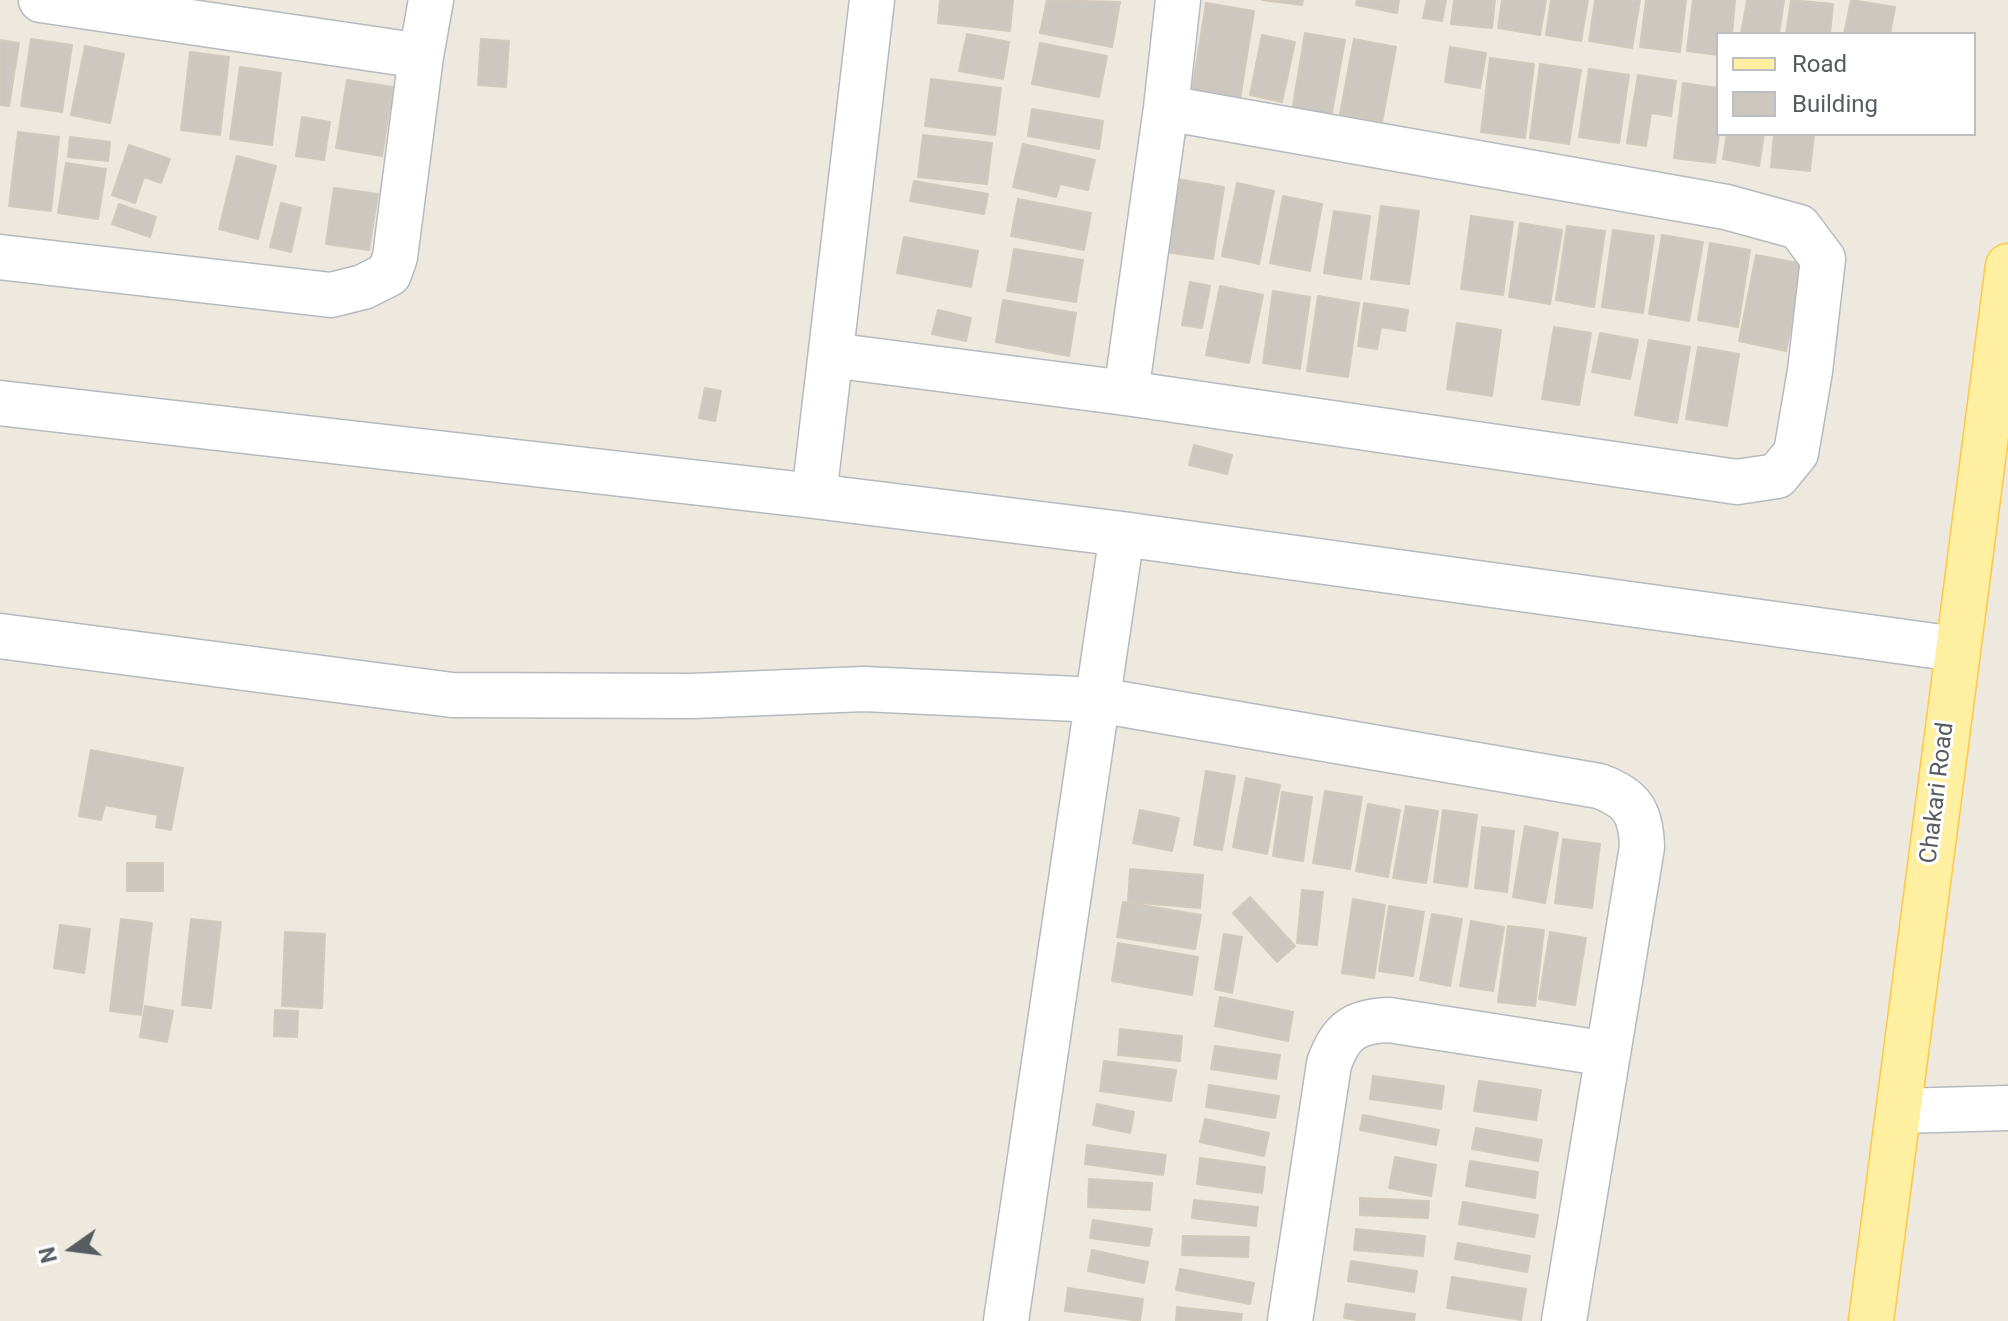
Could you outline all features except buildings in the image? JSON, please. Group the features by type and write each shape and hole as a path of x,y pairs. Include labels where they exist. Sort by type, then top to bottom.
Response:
{"main road":[{"name":"Chakari Road","path":"1871,1321 2008,266"}],"street":[{"path":"41,0 421,56"},
{"path":"0,257 331,295 389,274 395,257 431,0"},
{"path":"814,496 872,0"},
{"path":"1126,393 1178,0"},
{"path":"831,355 1126,393 1737,482 1777,476 1796,453 1810,371 1823,259 1799,227 1726,207 1166,108"},
{"path":"0,403 1122,534 1956,649"},
{"path":"1006,1321 1122,534"},
{"path":"0,636 452,695 692,696 864,689 1098,700 1599,786 1618,793 1633,808 1641,826 1642,847 1564,1321"},
{"path":"1290,1321 1329,1064 1336,1045 1350,1029 1368,1021 1389,1020 1608,1054"},
{"path":"1900,1111 2008,1108"}]}
